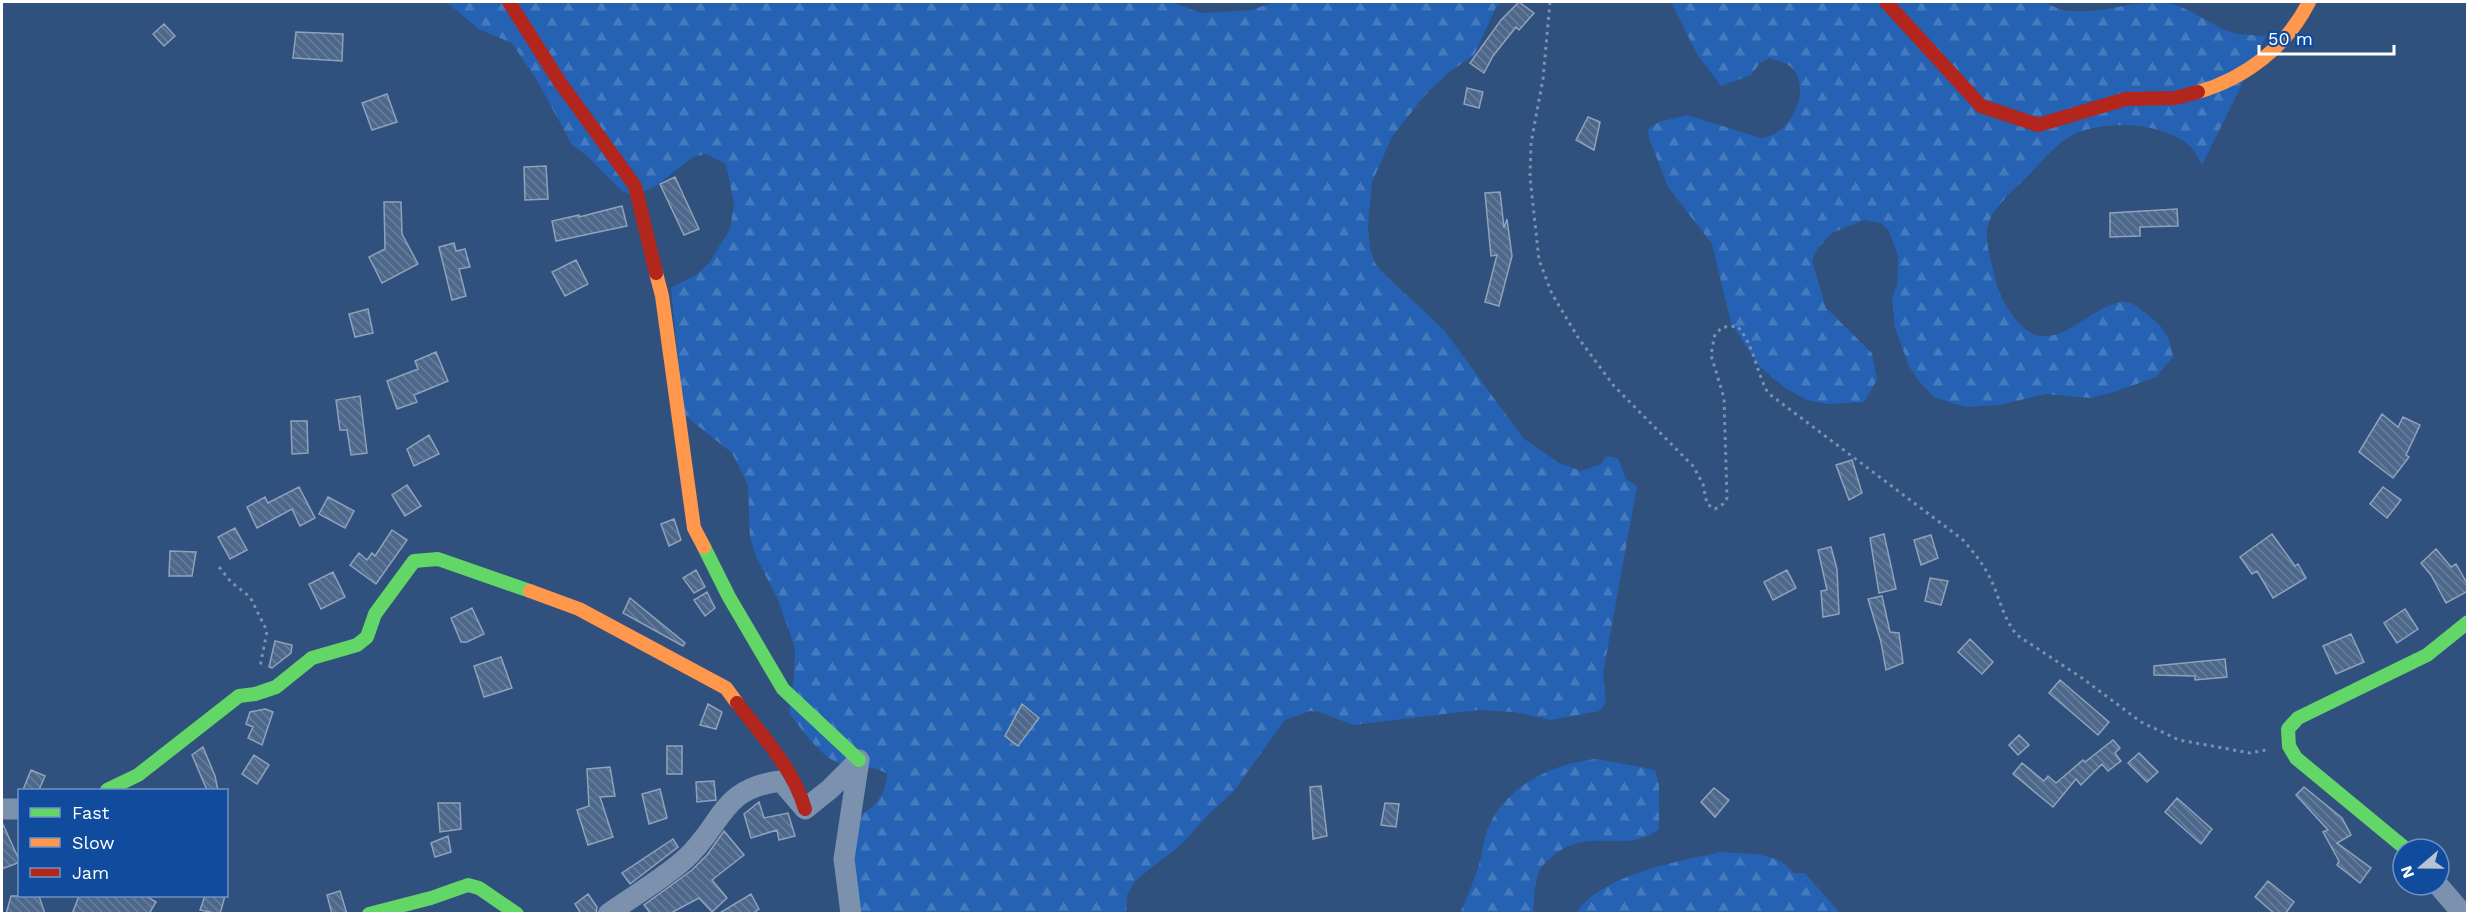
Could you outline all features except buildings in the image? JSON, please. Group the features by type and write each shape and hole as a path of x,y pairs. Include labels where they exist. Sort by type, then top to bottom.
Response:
{"street":[{"path":"509,2 559,81 635,186 663,296 694,528 729,597 783,689 859,760"},
{"path":"1886,2 1912,27 1981,106 2038,125 2126,99 2175,98 2221,85 2263,60 2297,25 2309,2"},
{"path":"109,789 138,775 239,696 255,694 276,687 312,658 357,645 366,637 375,614 414,561 438,559 579,609 726,687 776,754 801,794 805,809"},
{"path":"2391,837 2296,758 2289,746 2288,729 2298,718 2427,655 2468,622"},
{"path":"805,809 830,789 859,760"},
{"path":"851,914 844,859 859,760"},
{"path":"608,914 688,856 723,811 743,791 762,783 781,782 805,809"},
{"path":"2,809 18,809"},
{"path":"369,914 431,898 468,885 486,892 517,914"},
{"path":"486,892 496,914"},
{"path":"2448,897 2463,914"}],"path":[{"path":"1550,2 1543,79 1531,143 1530,177 1539,260 1552,294 1579,339 1614,386 1693,466 1702,484 1707,504 1715,509 1724,504 1726,498 1724,398 1711,355 1714,334 1723,327 1737,326 1746,335 1760,378 1768,393 1962,539 1976,554 1989,575 2009,626 2017,635 2082,678 2141,722 2179,740 2250,753 2289,746"},
{"path":"219,567 231,582 250,597 267,632 259,669"}],"green space":[{"path":"446,2 1171,2 1202,13 1251,10 1275,2 1501,2 1496,7 1474,55 1448,73 1425,95 1392,137 1372,182 1368,226 1370,249 1375,263 1385,275 1444,330 1523,438 1559,463 1581,471 1601,464 1606,456 1618,458 1626,479 1637,486 1603,674 1606,703 1600,711 1551,720 1514,712 1478,710 1353,725 1320,712 1310,711 1285,720 1233,792 1182,844 1136,880 1127,895 1126,913 849,913 839,880 859,816 879,799 885,787 887,774 873,768 851,768 832,760 816,746 789,713 794,679 795,648 778,600 756,557 750,537 748,485 732,453 683,414 671,288 697,274 709,263 730,229 734,204 726,164 706,154 693,157 653,188 632,195 621,190 586,155 572,145 538,82 512,43 479,29"},
{"path":"1671,2 2047,2 2058,8 2085,11 2161,2 2181,7 2234,33 2266,36 2202,165 2193,149 2181,140 2150,128 2115,125 2082,131 2063,141 2051,152 2000,204 1988,225 1988,249 1998,289 2013,316 2030,332 2043,336 2055,335 2108,306 2129,302 2159,325 2171,345 2173,357 2156,377 2090,398 2046,394 2000,405 1965,407 1934,397 1917,379 1909,366 1895,328 1892,298 1897,285 1898,256 1889,231 1881,223 1864,220 1832,233 1817,249 1812,260 1826,308 1872,353 1877,380 1864,402 1827,404 1807,400 1785,388 1760,367 1731,323 1712,244 1668,187 1649,138 1648,129 1659,122 1687,115 1761,138 1771,135 1780,130 1794,114 1800,94 1799,83 1791,67 1769,58 1760,63 1751,75 1721,86 1697,54"},
{"path":"1597,759 1655,770 1659,785 1659,829 1646,837 1633,840 1592,841 1565,848 1547,861 1540,870 1535,887 1533,913 1460,913 1477,872 1487,830 1495,814 1506,801 1518,789 1547,772"},
{"path":"1720,852 1770,857 1787,866 1793,873 1805,873 1840,913 1576,913 1603,888 1622,879 1662,865"}],"traffic: fast":[{"path":"704,547 729,597 783,689 859,760"},
{"path":"109,789 138,775 239,696 255,694 276,687 312,658 357,645 367,637 375,614 414,561 438,559 530,591"},
{"path":"2391,837 2296,758 2289,746 2288,729 2298,718 2427,655 2468,622"},
{"path":"369,914 431,898 468,885 479,888 517,914"}],"traffic: slow":[{"path":"2198,92 2232,78 2263,59 2289,33 2309,2"},
{"path":"656,273 662,296 694,528 704,547"},
{"path":"530,591 579,609 726,688 737,703"}],"traffic: jam":[{"path":"509,2 559,81 635,186 656,273"},
{"path":"1886,2 1981,106 2038,125 2126,99 2175,98 2198,92"},
{"path":"737,703 785,767 805,809"}]}
